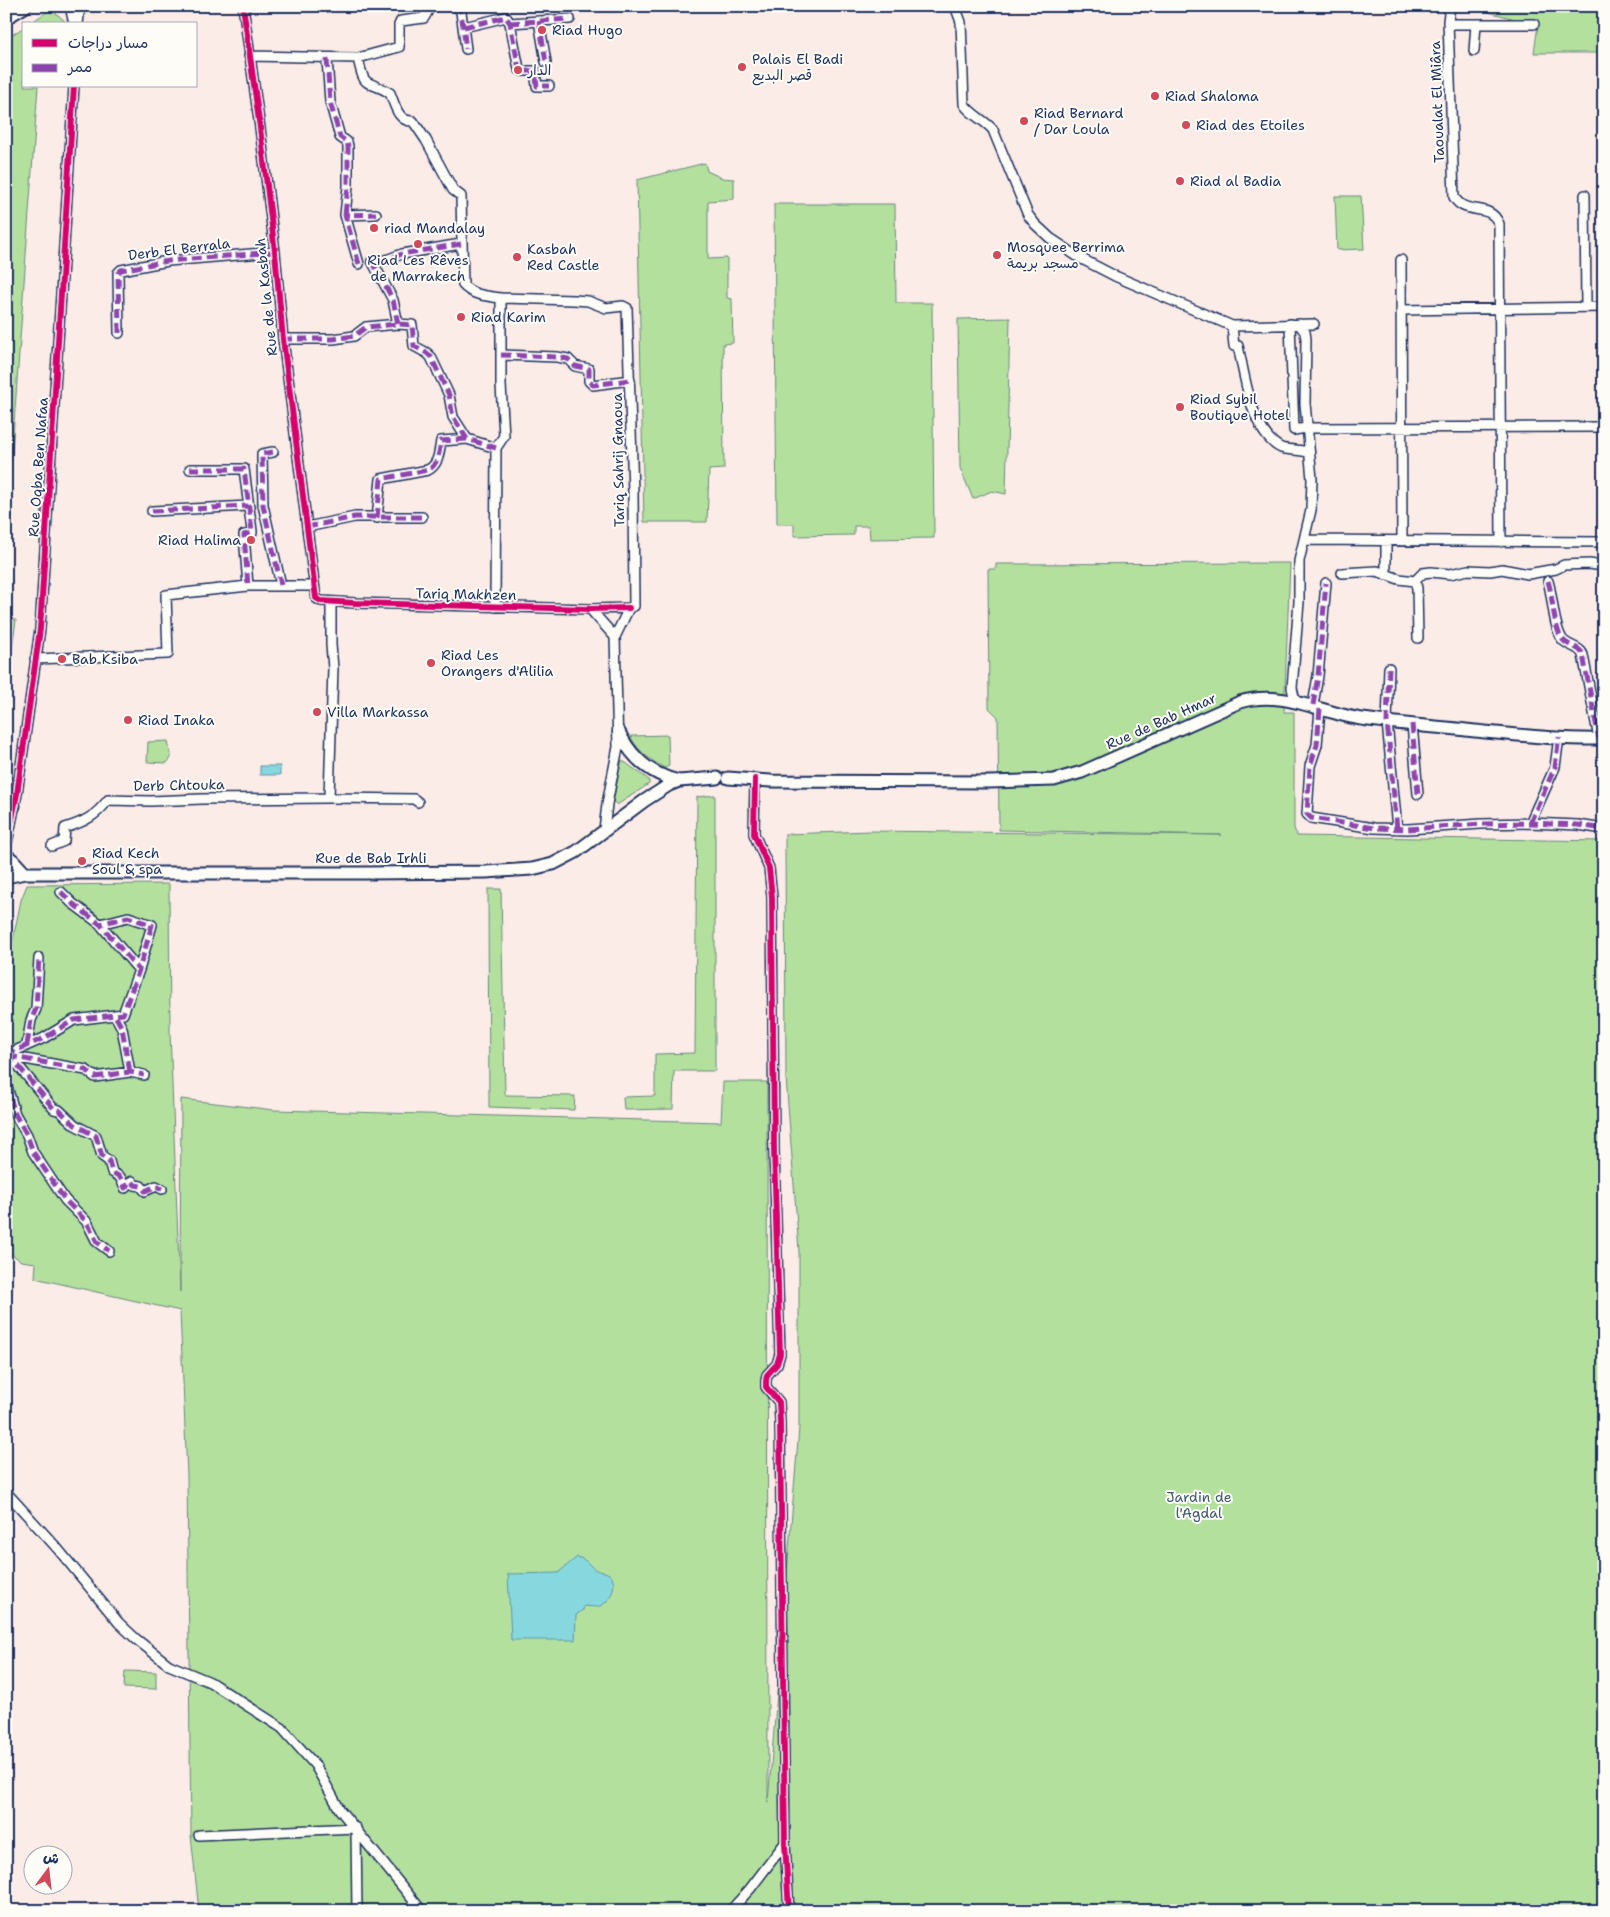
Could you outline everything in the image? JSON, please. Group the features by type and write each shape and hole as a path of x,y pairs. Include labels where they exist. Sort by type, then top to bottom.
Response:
{"main road":[{"path":"6,18 26,6"},
{"name":"Rue de Bab Hmar","path":"723,778 981,782 1054,780 1082,772 1255,697 1295,701 1345,716 1387,722 1512,735 1601,739"},
{"path":"619,732 629,750 646,766 661,776 679,781"},
{"name":"Rue de Bab Irhli","path":"6,877 25,873 263,874 514,871 538,868 565,859 659,790 679,781 723,778"},
{"path":"6,855 25,873"}],"street":[{"path":"70,6 75,22"},
{"path":"76,22 80,6"},
{"name":"Rue de la Kasbah","path":"243,6 275,252 283,339 313,586"},
{"path":"955,6 961,22 964,104 993,130 1023,204 1035,224 1059,245 1114,276 1232,326 1314,324"},
{"name":"Taoualat El Miâra","path":"1450,6 1448,24 1454,197 1461,206 1492,213 1496,216 1499,224 1500,308"},
{"path":"249,56 327,59 358,58 399,47 399,25 401,21 424,18 432,7"},
{"path":"457,7 464,27 466,48"},
{"path":"464,27 505,17 508,18 519,69 522,71 534,71 537,86 549,86"},
{"path":"510,23 570,19"},
{"path":"539,21 546,62"},
{"path":"1448,24 1534,24"},
{"path":"1474,51 1476,24"},
{"path":"358,58 364,80 368,84 390,93 401,119 406,121 413,120 453,190 461,196 463,285 482,296 501,298 504,436 496,448 495,607"},
{"path":"327,59 330,102 340,137 347,142 348,146 348,186 345,215 359,264"},
{"name":"Rue Oqba Ben Nafaa","path":"6,848 10,809 40,629 74,88"},
{"path":"1585,195 1586,308"},
{"path":"345,215 376,214"},
{"path":"398,324 393,300 372,261 386,260 402,254 461,244"},
{"name":"Derb El Berrala","path":"119,333 118,273 121,270 168,261 275,252"},
{"path":"1401,260 1402,541"},
{"name":"Tariq Sahrij Gnaoua","path":"501,298 588,301 606,308 623,306 627,308 634,606 629,608"},
{"path":"1401,310 1604,307"},
{"path":"1500,308 1501,542"},
{"path":"283,339 333,340 354,336 366,327 398,324 412,325 414,346 429,354 449,395 453,417 468,439"},
{"path":"1294,324 1304,332 1306,339 1306,428 1312,479 1311,510 1300,561 1299,602 1292,688 1295,701"},
{"path":"1294,324 1293,429 1604,427"},
{"path":"1232,326 1234,346 1238,346 1246,383 1261,429 1268,438 1282,448 1308,452"},
{"path":"501,354 549,356 568,359 575,366 589,369 589,381 593,385 630,380"},
{"path":"377,518 381,479 428,470 436,462 442,441 468,439 496,448"},
{"path":"273,452 262,454 263,505 281,585"},
{"path":"190,468 244,469 252,531 252,533 244,535 248,586"},
{"path":"152,511 248,506"},
{"path":"307,527 349,518 422,517"},
{"path":"1305,540 1604,542"},
{"path":"1386,541 1386,575"},
{"path":"1415,581 1423,573 1431,572 1450,574 1468,570 1490,571 1502,569 1528,574 1556,569 1564,564 1604,566"},
{"path":"1342,573 1370,570 1415,581"},
{"path":"1415,581 1417,588 1418,638"},
{"path":"1548,581 1561,638 1584,655 1601,739"},
{"path":"1326,583 1318,676 1317,745 1310,766 1306,814 1311,818 1326,822 1374,828 1397,829 1530,824 1578,825 1604,830"},
{"path":"35,659 168,654 166,595 248,586 313,586 316,598 321,601 331,602 333,668 329,798"},
{"name":"Tariq Makhzen","path":"331,602 590,609 629,608"},
{"path":"604,830 619,732 615,637 629,608"},
{"path":"590,609 615,637"},
{"path":"1389,668 1387,722 1397,829"},
{"path":"1412,724 1418,794"},
{"path":"1530,824 1555,767 1559,737"},
{"path":"755,779 754,834 770,868 772,897 775,1159 780,1354 777,1364 767,1375 766,1387 779,1402 780,1422 786,1843 789,1911"},
{"name":"Derb Chtouka","path":"52,846 63,842 65,828 83,822 93,816 108,800 329,798 414,799 418,802"},
{"path":"60,892 100,924 139,970"},
{"path":"6,1056 44,1038 74,1020 116,1017 123,1014 139,970 152,925 128,917 100,924"},
{"path":"27,1045 31,1020 36,1009 35,997 39,958"},
{"path":"116,1017 122,1028 130,1072"},
{"path":"6,1056 86,1070 95,1077 130,1072 144,1074"},
{"path":"6,1056 16,1063 54,1109 59,1110 75,1125 96,1136 102,1156 109,1162 112,1172 120,1177 125,1188 132,1181 136,1185 141,1186 145,1191 156,1186 162,1188"},
{"path":"6,1083 15,1114 27,1135 33,1152 65,1200 87,1222 97,1242 109,1251"},
{"path":"6,1492 57,1548 119,1623 136,1639 169,1666 210,1682 282,1728 315,1765 340,1810 422,1911"},
{"path":"199,1835 356,1828"},
{"path":"356,1828 356,1911"},
{"path":"730,1911 750,1890 786,1843"}],"green space":[{"path":"1477,6 1604,6 1604,53 1534,53 1538,25 1477,9"},
{"path":"51,9 65,21 59,22 32,22"},
{"path":"22,28 22,88 38,88 6,536 6,39"},
{"path":"705,163 707,171 722,178 734,179 734,199 708,201 708,259 727,258 727,298 732,299 733,343 723,344 724,469 709,470 707,522 644,522 637,180"},
{"path":"1335,196 1361,196 1364,249 1337,250"},
{"path":"774,204 895,204 896,303 932,303 934,538 870,539 869,526 854,526 854,535 794,536 794,524 777,524"},
{"path":"1010,318 1006,494 992,491 973,499 960,468 958,319"},
{"name":"Jardin de l'Agdal","path":"1290,563 1284,712 1294,712 1294,828 1297,836 1604,841 1604,1911 199,1911 191,1835 187,1475 180,1311 35,1278 36,1263 21,1261 6,1250 6,974 21,900 27,885 169,884 170,1032 180,1292 181,1099 274,1110 721,1122 723,1082 767,1082 768,1802 799,1428 799,1251 786,1078 785,834 871,831 1222,835 999,830 998,717 989,708 988,569 996,569 996,564"},
{"path":"6,619 16,620 6,691"},
{"path":"668,735 669,766 665,768 645,755 631,736"},
{"path":"168,741 171,758 167,763 147,762 148,742"},
{"path":"622,760 649,780 649,784 617,805 613,801"},
{"path":"715,795 715,1071 674,1071 673,1109 624,1110 623,1097 655,1096 655,1054 695,1053 697,797"},
{"path":"488,889 501,889 505,1095 575,1096 574,1110 489,1107"},
{"path":"125,1671 156,1672 156,1689 124,1688"}],"water":[{"path":"260,766 280,766 280,775 260,775"},
{"path":"577,1557 584,1560 595,1570 611,1576 614,1584 612,1593 607,1601 598,1607 584,1606 583,1610 576,1615 575,1640 511,1640 508,1574 558,1573"}],"marked path":[{"path":"455,6 461,12 466,49"},
{"path":"464,27 506,17 510,23 519,69 522,71 535,71 537,86 549,86"},
{"path":"510,23 570,19"},
{"path":"539,21 546,62"},
{"path":"327,59 330,102 340,137 347,142 348,146 348,186 345,215"},
{"path":"359,264 345,215 376,214"},
{"path":"398,324 393,300 372,261 386,260 402,254 461,244"},
{"path":"119,333 118,273 121,270 168,261 275,252"},
{"path":"283,339 333,339 354,336 366,327 398,324 412,325 414,346 431,357 449,395 453,417 467,439 496,448"},
{"path":"501,355 568,359 575,366 589,369 589,381 593,385 630,380"},
{"path":"377,518 381,479 428,470 436,461 441,441 467,439"},
{"path":"273,452 262,454 263,505 281,585"},
{"path":"190,469 244,469 252,531 252,533 244,535 248,586"},
{"path":"152,511 248,506"},
{"path":"307,527 355,517 422,517"},
{"path":"1548,581 1559,633 1565,642 1579,650 1583,655 1599,739"},
{"path":"1313,705 1318,676 1326,583"},
{"path":"1389,668 1387,722 1397,829"},
{"path":"1320,709 1317,745 1310,766 1307,814 1311,818 1374,828 1408,829 1530,823 1578,825 1604,829"},
{"path":"1412,724 1418,794"},
{"path":"1530,823 1555,767 1559,737"},
{"path":"61,892 72,903 100,924 139,970"},
{"path":"6,1055 44,1038 74,1020 123,1014 139,970 152,925 128,917 100,924"},
{"path":"27,1045 31,1020 36,1009 39,958"},
{"path":"116,1017 122,1028 130,1072"},
{"path":"8,1056 86,1070 95,1077 130,1072 144,1075"},
{"path":"6,1057 16,1063 54,1109 59,1110 75,1125 96,1136 102,1156 109,1161 112,1172 120,1177 125,1188 132,1181 135,1185 141,1186 145,1191 156,1186 162,1189"},
{"path":"6,1083 15,1114 27,1135 33,1152 65,1200 87,1222 97,1242 109,1251"}],"cycle path":[{"path":"243,6 260,128 283,339 316,598 321,601 355,603 590,609 629,608"},
{"path":"6,848 17,794 40,629 74,88"},
{"path":"755,779 754,834 769,868 772,897 774,1150 780,1354 777,1364 767,1375 766,1387 779,1402 780,1422 785,1843 789,1911"}],"place":[{"name":"Riad Hugo","path":"542,30"},
{"name":"Palais El Badi قصر البديع","path":"742,67"},
{"name":"الدار","path":"518,70"},
{"name":"Riad Shaloma","path":"1155,96"},
{"name":"Riad Bernard / Dar Loula","path":"1024,121"},
{"name":"Riad des Etoiles","path":"1186,125"},
{"name":"Riad al Badia","path":"1180,181"},
{"name":"riad Mandalay","path":"374,228"},
{"name":"Riad Les Rêves de Marrakech","path":"418,244"},
{"name":"Mosquee Berrima مسجد بريمة","path":"997,255"},
{"name":"Kasbah Red Castle","path":"517,257"},
{"name":"Riad Karim","path":"461,317"},
{"name":"Riad Sybil Boutique Hotel","path":"1180,407"},
{"name":"Riad Halima","path":"251,540"},
{"name":"Bab Ksiba","path":"62,659"},
{"name":"Riad Les Orangers d'Alilia","path":"431,663"},
{"name":"Villa Markassa","path":"317,712"},
{"name":"Riad Inaka","path":"128,720"},
{"name":"Riad Kech Soul & spa","path":"82,861"}]}
